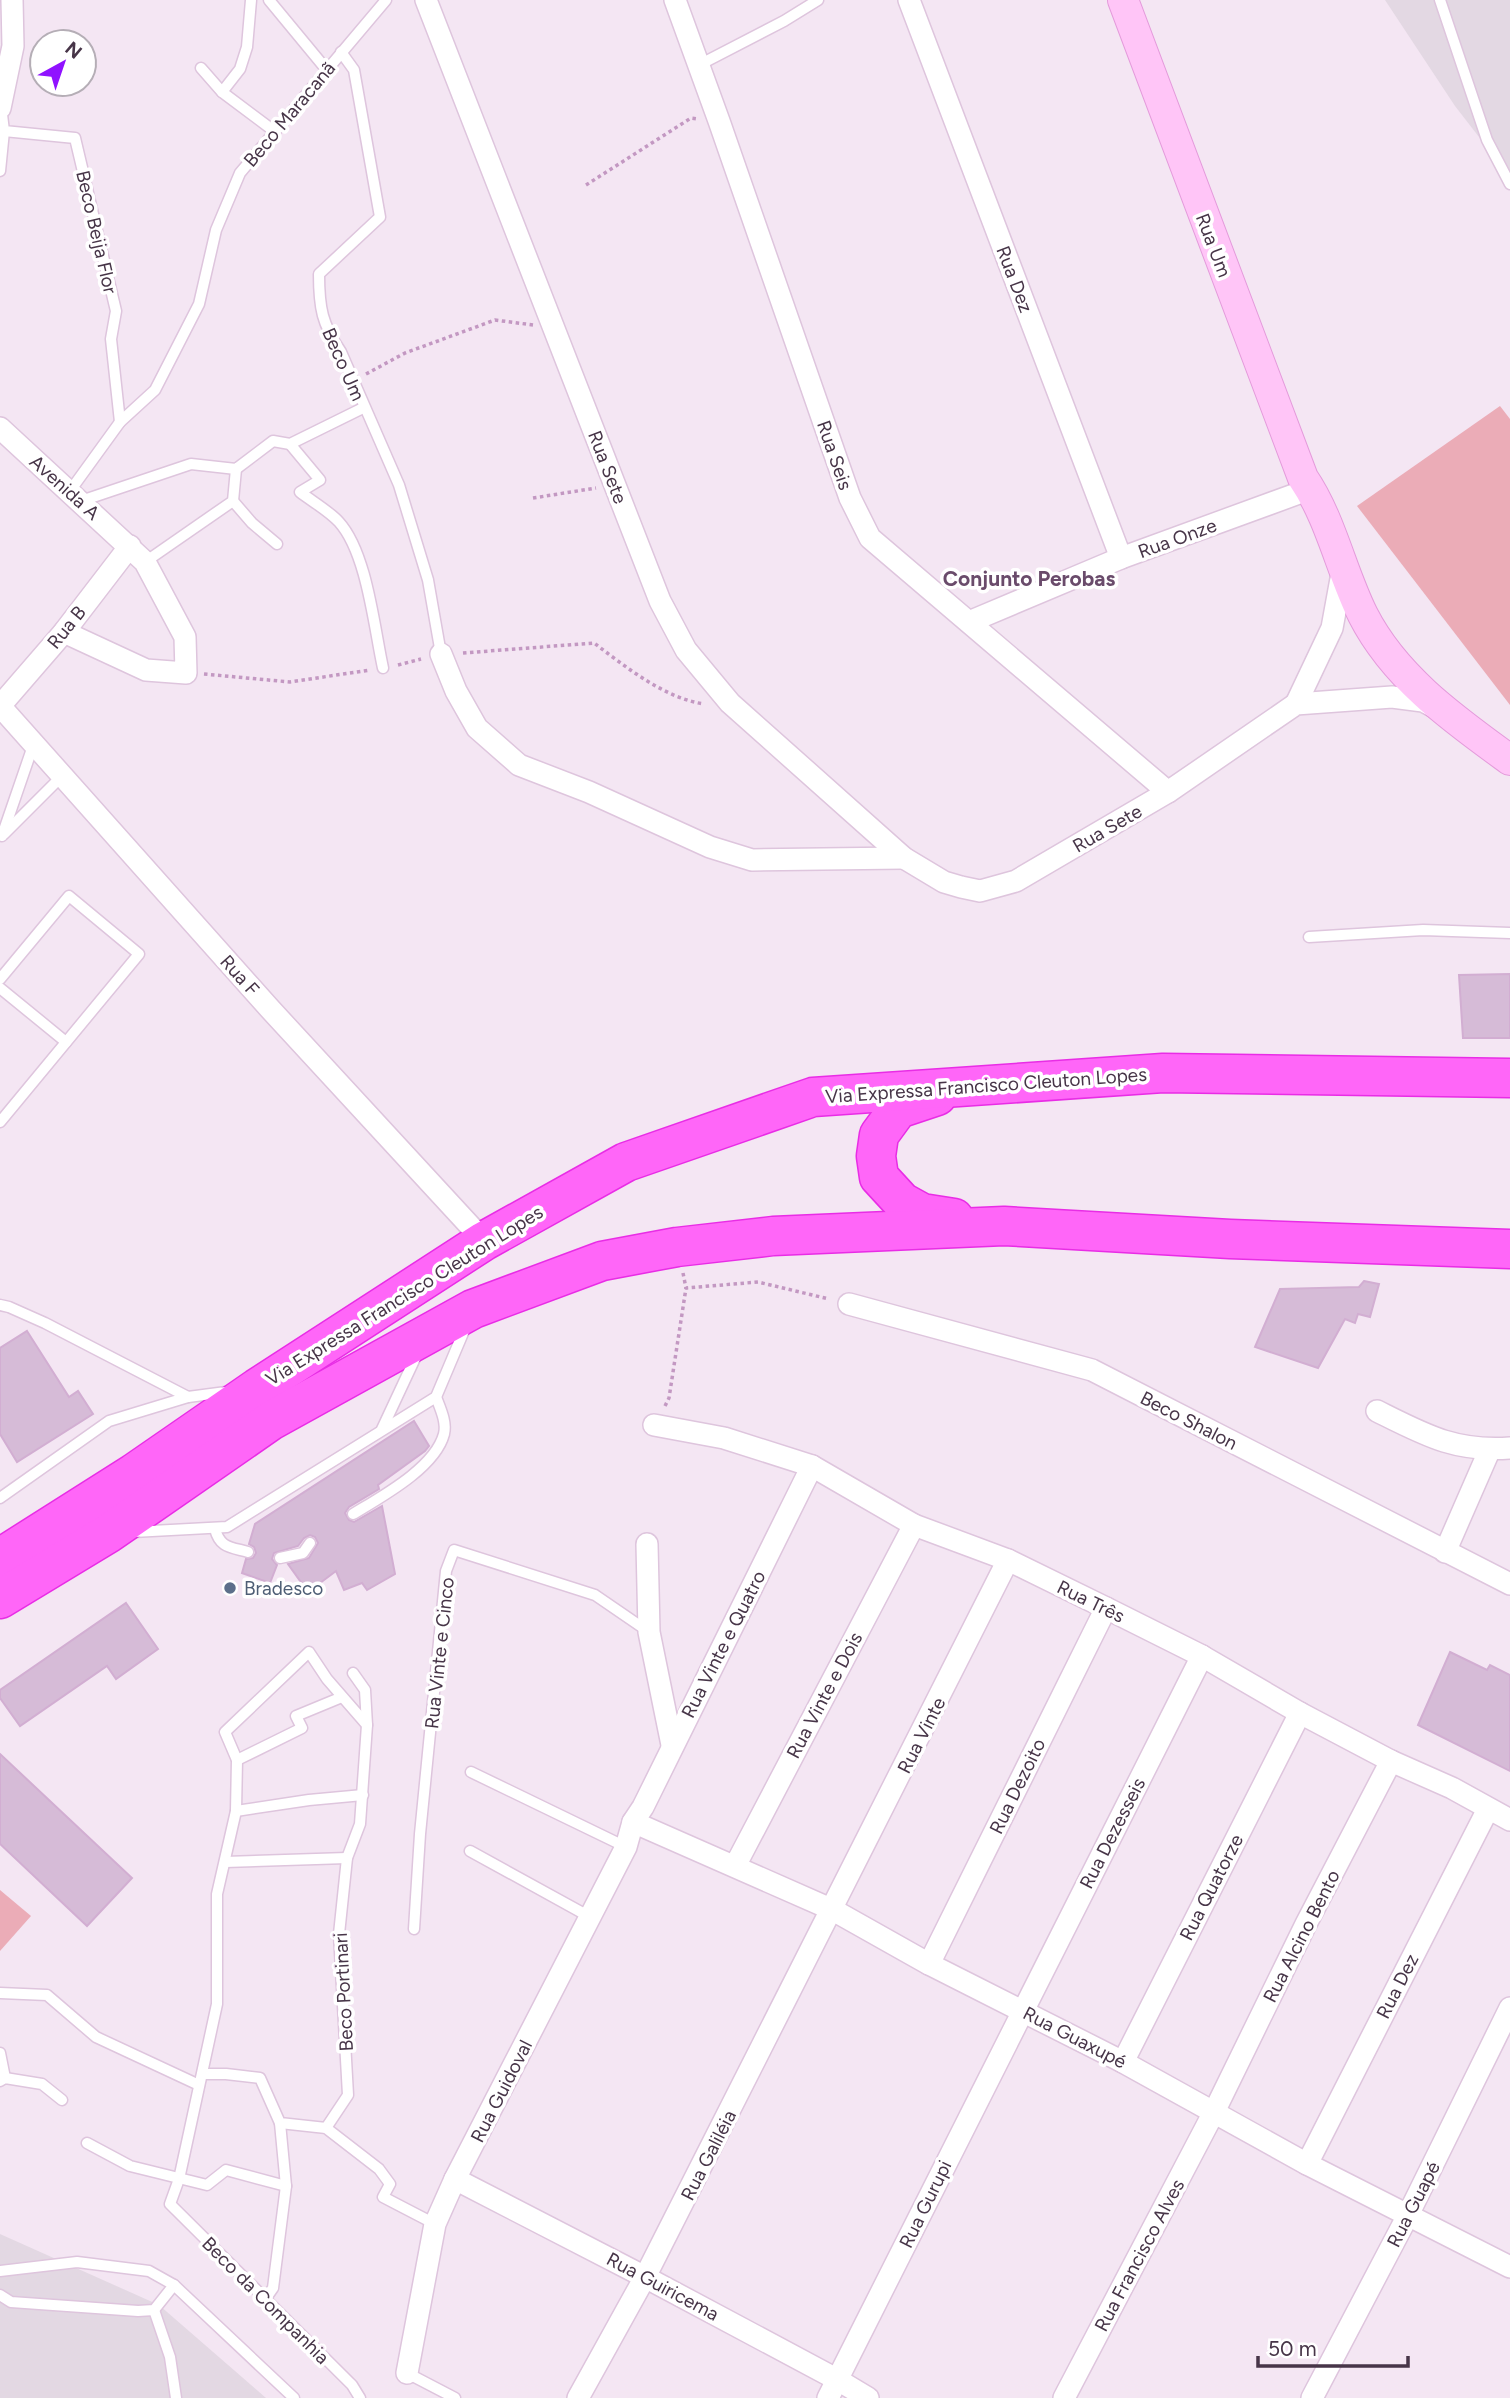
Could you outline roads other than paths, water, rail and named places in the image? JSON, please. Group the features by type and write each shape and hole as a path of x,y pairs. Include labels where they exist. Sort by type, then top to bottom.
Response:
{"highway":[{"name":"Via Expressa Francisco Cleuton Lopes","path":"0,1558 134,1473 257,1388 484,1241 626,1162 813,1097 1163,1073 1510,1078"},
{"path":"962,1087 898,1109 878,1135 876,1156 879,1177 902,1202 922,1213 1004,1226"},
{"name":"Via Expressa Francisco Cleuton Lopes","path":"0,1599 109,1533 272,1420 473,1309 602,1261 677,1247 773,1237 1004,1226 1230,1239 1510,1249"}],"street":[{"path":"1,106 13,46 12,0"},
{"name":"Rua Sete","path":"426,0 660,601 686,650 730,703 904,858 944,883 980,891 1016,881 1168,792 1296,704"},
{"name":"Rua Seis","path":"675,0 855,508 870,538 1168,792"},
{"name":"Rua Dez","path":"909,0 1121,558"},
{"name":"Rua Um","path":"1123,0 1303,478 1363,616 1391,657 1447,714 1510,760"},
{"name":"Rua Um","path":"1134,0 1314,475 1310,489"},
{"name":"Avenida A","path":"0,428 145,562 185,637 186,673 146,670 64,632"},
{"name":"Rua Onze","path":"968,622 1121,558 1310,489"},
{"name":"Rua B","path":"0,706 64,632 130,546"},
{"path":"1343,566 1332,628 1296,704 1392,697 1423,701 1447,714"},
{"path":"441,654 456,691 477,728 519,765 589,792 710,847 752,860 904,858"},
{"name":"Rua F","path":"0,706 271,1010 484,1241"},
{"name":"Beco Shalon","path":"849,1304 1093,1370 1510,1584"},
{"path":"1377,1411 1431,1438 1455,1446 1500,1449 1445,1552"},
{"name":"Rua Três","path":"654,1425 724,1438 812,1466 914,1525 1008,1560 1202,1656 1300,1713 1391,1761 1452,1788 1510,1820"},
{"name":"Rua Vinte e Quatro","path":"633,1822 643,1807 812,1466"},
{"name":"Rua Vinte e Dois","path":"736,1866 914,1525"},
{"path":"647,1544 649,1632 672,1745"},
{"name":"Rua Vinte","path":"833,1910 1008,1560"},
{"name":"Rua Dezoito","path":"929,1964 1106,1608"},
{"name":"Rua Dezesseis","path":"1022,2010 1202,1656"},
{"name":"Rua Quatorze","path":"1123,2062 1300,1713"},
{"name":"Rua Alcino Bento","path":"1213,2112 1391,1761"},
{"name":"Rua Dez","path":"1307,2164 1488,1809"},
{"name":"Rua Guaxupé","path":"633,1822 833,1910 929,1964 1123,2062 1307,2164 1509,2263"},
{"name":"Rua Guidoval","path":"407,2373 435,2224 455,2179 626,1847 633,1822"},
{"name":"Rua Galiléia","path":"578,2398 645,2277 833,1910"},
{"name":"Rua Guapé","path":"1312,2398 1408,2214 1510,2008"},
{"name":"Rua Gurupi","path":"833,2389 1022,2010"},
{"name":"Rua Francisco Alves","path":"1064,2398 1213,2112"},
{"name":"Rua Guiricema","path":"455,2179 645,2277 833,2389 868,2398"}],"lane":[{"path":"222,92 240,69 247,47 251,0"},
{"path":"269,0 326,69"},
{"name":"Beco Maracanã","path":"75,496 120,422 155,390 199,304 216,230 240,173 386,0"},
{"path":"699,65 818,0"},
{"path":"1440,0 1487,140 1510,184"},
{"name":"Beco Um","path":"341,52 354,71 380,216 319,274 319,306 327,332 341,352 363,408 399,485 428,580 441,654"},
{"path":"201,68 222,92 274,131"},
{"path":"0,171 4,131 1,106"},
{"name":"Beco Beija Flor","path":"4,131 75,138 116,311 111,339 120,422"},
{"path":"75,496 191,464 236,469 273,441 290,444 363,408"},
{"path":"290,444 320,480 300,492 338,521 351,538 363,573 383,668"},
{"path":"236,469 233,501 252,523 277,544"},
{"path":"145,562 233,501"},
{"path":"1,837 34,743"},
{"path":"1,837 62,776"},
{"path":"0,979 69,896 139,954 0,1122"},
{"path":"1309,937 1423,930 1510,933"},
{"path":"0,988 66,1042"},
{"path":"0,1305 45,1323 188,1397"},
{"path":"109,1533 227,1527 436,1397 473,1309"},
{"path":"382,1429 426,1334"},
{"path":"0,1498 108,1421 188,1397 257,1388"},
{"path":"353,1514 411,1477 431,1456 444,1435 445,1422 436,1397"},
{"path":"215,1529 218,1539 224,1545 248,1552"},
{"path":"280,1559 303,1553 310,1543"},
{"name":"Rua Vinte e Cinco","path":"414,1929 420,1834 446,1571 454,1550 594,1595 649,1632"},
{"path":"178,2179 217,2004 217,1894 236,1811 237,1760 225,1732 309,1652 342,1697 367,1725"},
{"name":"Beco Portinari","path":"326,2128 348,2095 338,1934 347,1858 360,1824 367,1725 365,1690 353,1673"},
{"path":"237,1760 302,1728 296,1716 342,1697"},
{"path":"471,1772 626,1847"},
{"path":"236,1811 363,1795"},
{"path":"470,1851 590,1917"},
{"path":"225,1862 347,1858"},
{"path":"0,1993 47,1995 96,2037 199,2085"},
{"path":"0,2053 3,2080 42,2084 62,2100"},
{"path":"203,2074 260,2078 280,2123 286,2186 273,2288 266,2298"},
{"path":"280,2123 326,2128 379,2169 390,2184 383,2197 435,2224"},
{"path":"88,2143 130,2166 178,2179 207,2185 226,2170 286,2186"},
{"name":"Beco da Companhia","path":"178,2179 170,2204 352,2385 360,2398"},
{"path":"0,2271 77,2262 149,2271 174,2285 294,2398"},
{"path":"0,2295 11,2302 138,2311 154,2310 174,2285"},
{"path":"154,2310 170,2357 176,2398"},
{"path":"407,2373 455,2398"}],"place":[{"name":"Bradesco","path":"230,1588"}],"district":[{"name":"Conjunto Perobas","path":"1029,579"}]}
